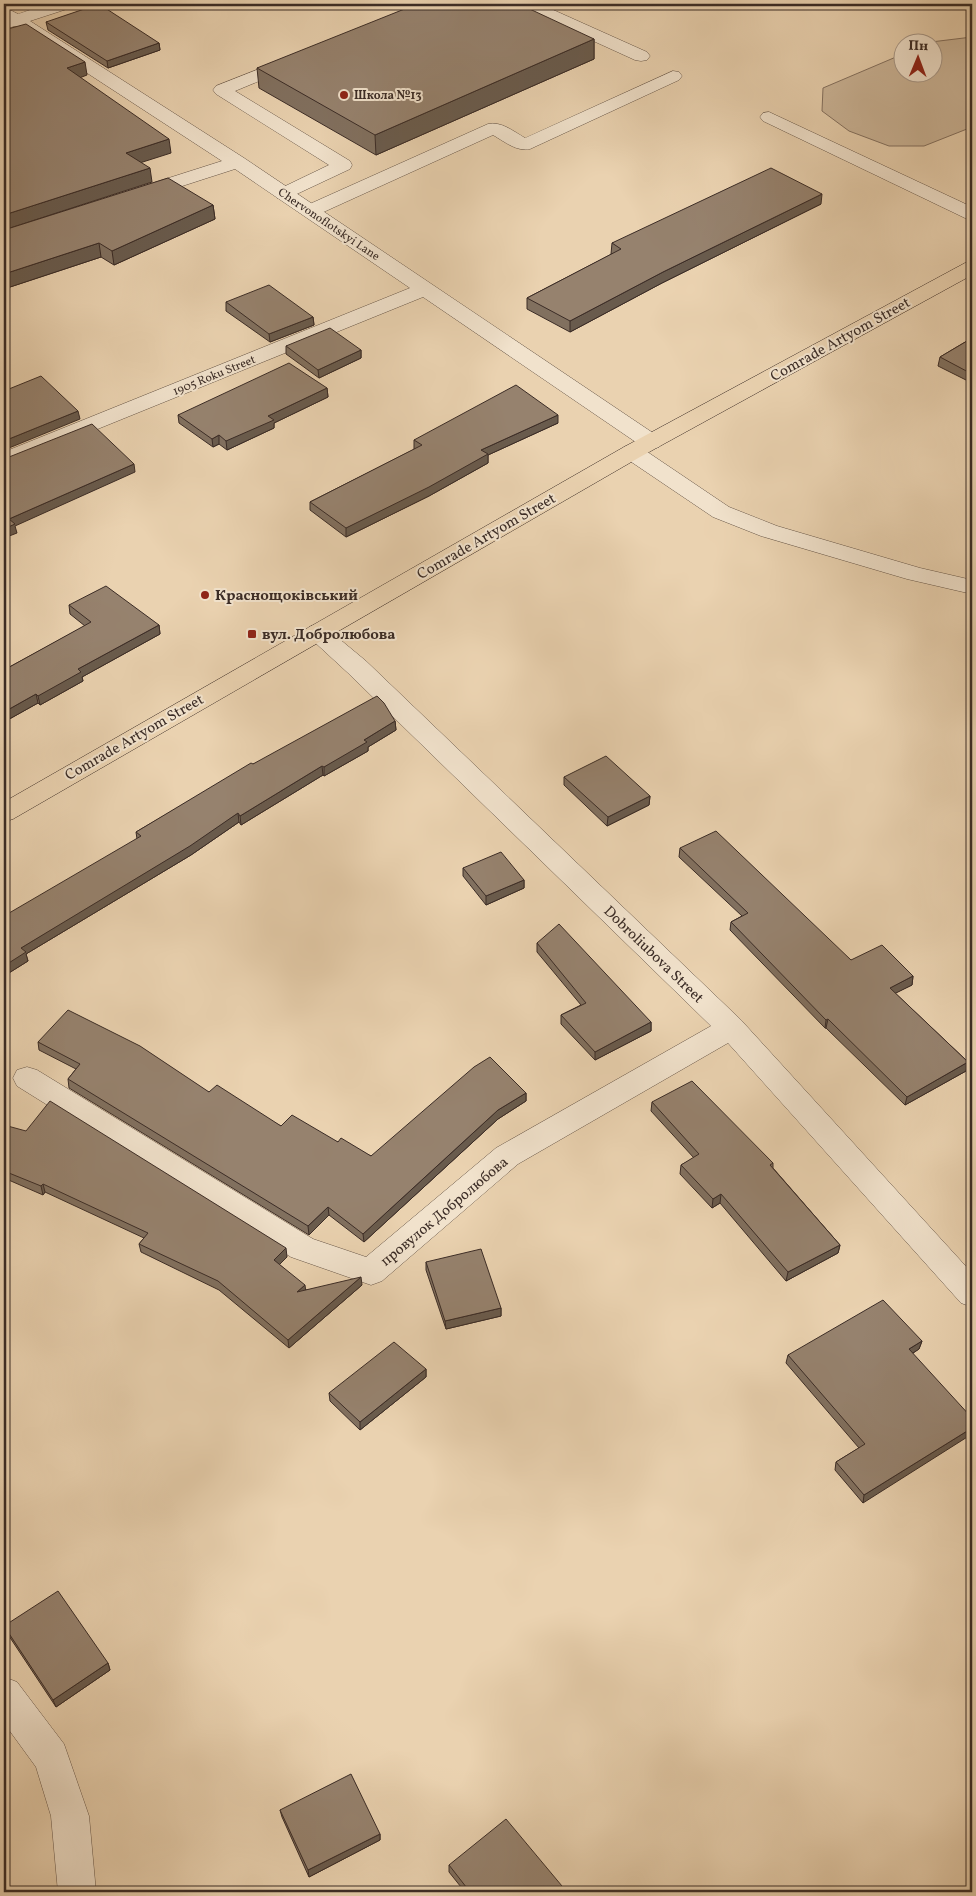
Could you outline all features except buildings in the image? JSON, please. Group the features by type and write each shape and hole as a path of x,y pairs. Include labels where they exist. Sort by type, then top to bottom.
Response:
{"main road":[{"name":"Comrade Artyom Street","path":"4,812 642,447 972,267"}],"street":[{"path":"8,19 64,4"},
{"path":"527,4 641,56"},
{"name":"Chervonoflotskyi Lane","path":"8,19 237,162 425,290 642,447 721,512 762,528 914,574 972,587"},
{"path":"284,194 343,165 222,90 306,56"},
{"path":"310,211 494,128 524,145 674,76"},
{"path":"769,117 972,214"},
{"path":"125,198 237,162"},
{"name":"1905 Roku Street","path":"4,460 425,290"},
{"name":"Dobroliubova Street","path":"317,632 358,667 731,1028 972,1294"},
{"name":"провулок Добролюбова","path":"27,1078 302,1248 371,1272 507,1156 731,1028"},
{"path":"4,1694 51,1757 70,1816 77,1892"}],"shaded area":[{"path":"972,37 972,127 924,146 889,146 849,131 822,111 823,88 894,58 894,82 944,82 944,40"}],"place":[{"name":"Школа №13","path":"344,95"},
{"name":"Краснощоківський","path":"205,595"},
{"name":"вул. Добролюбова","path":"252,634"}]}
